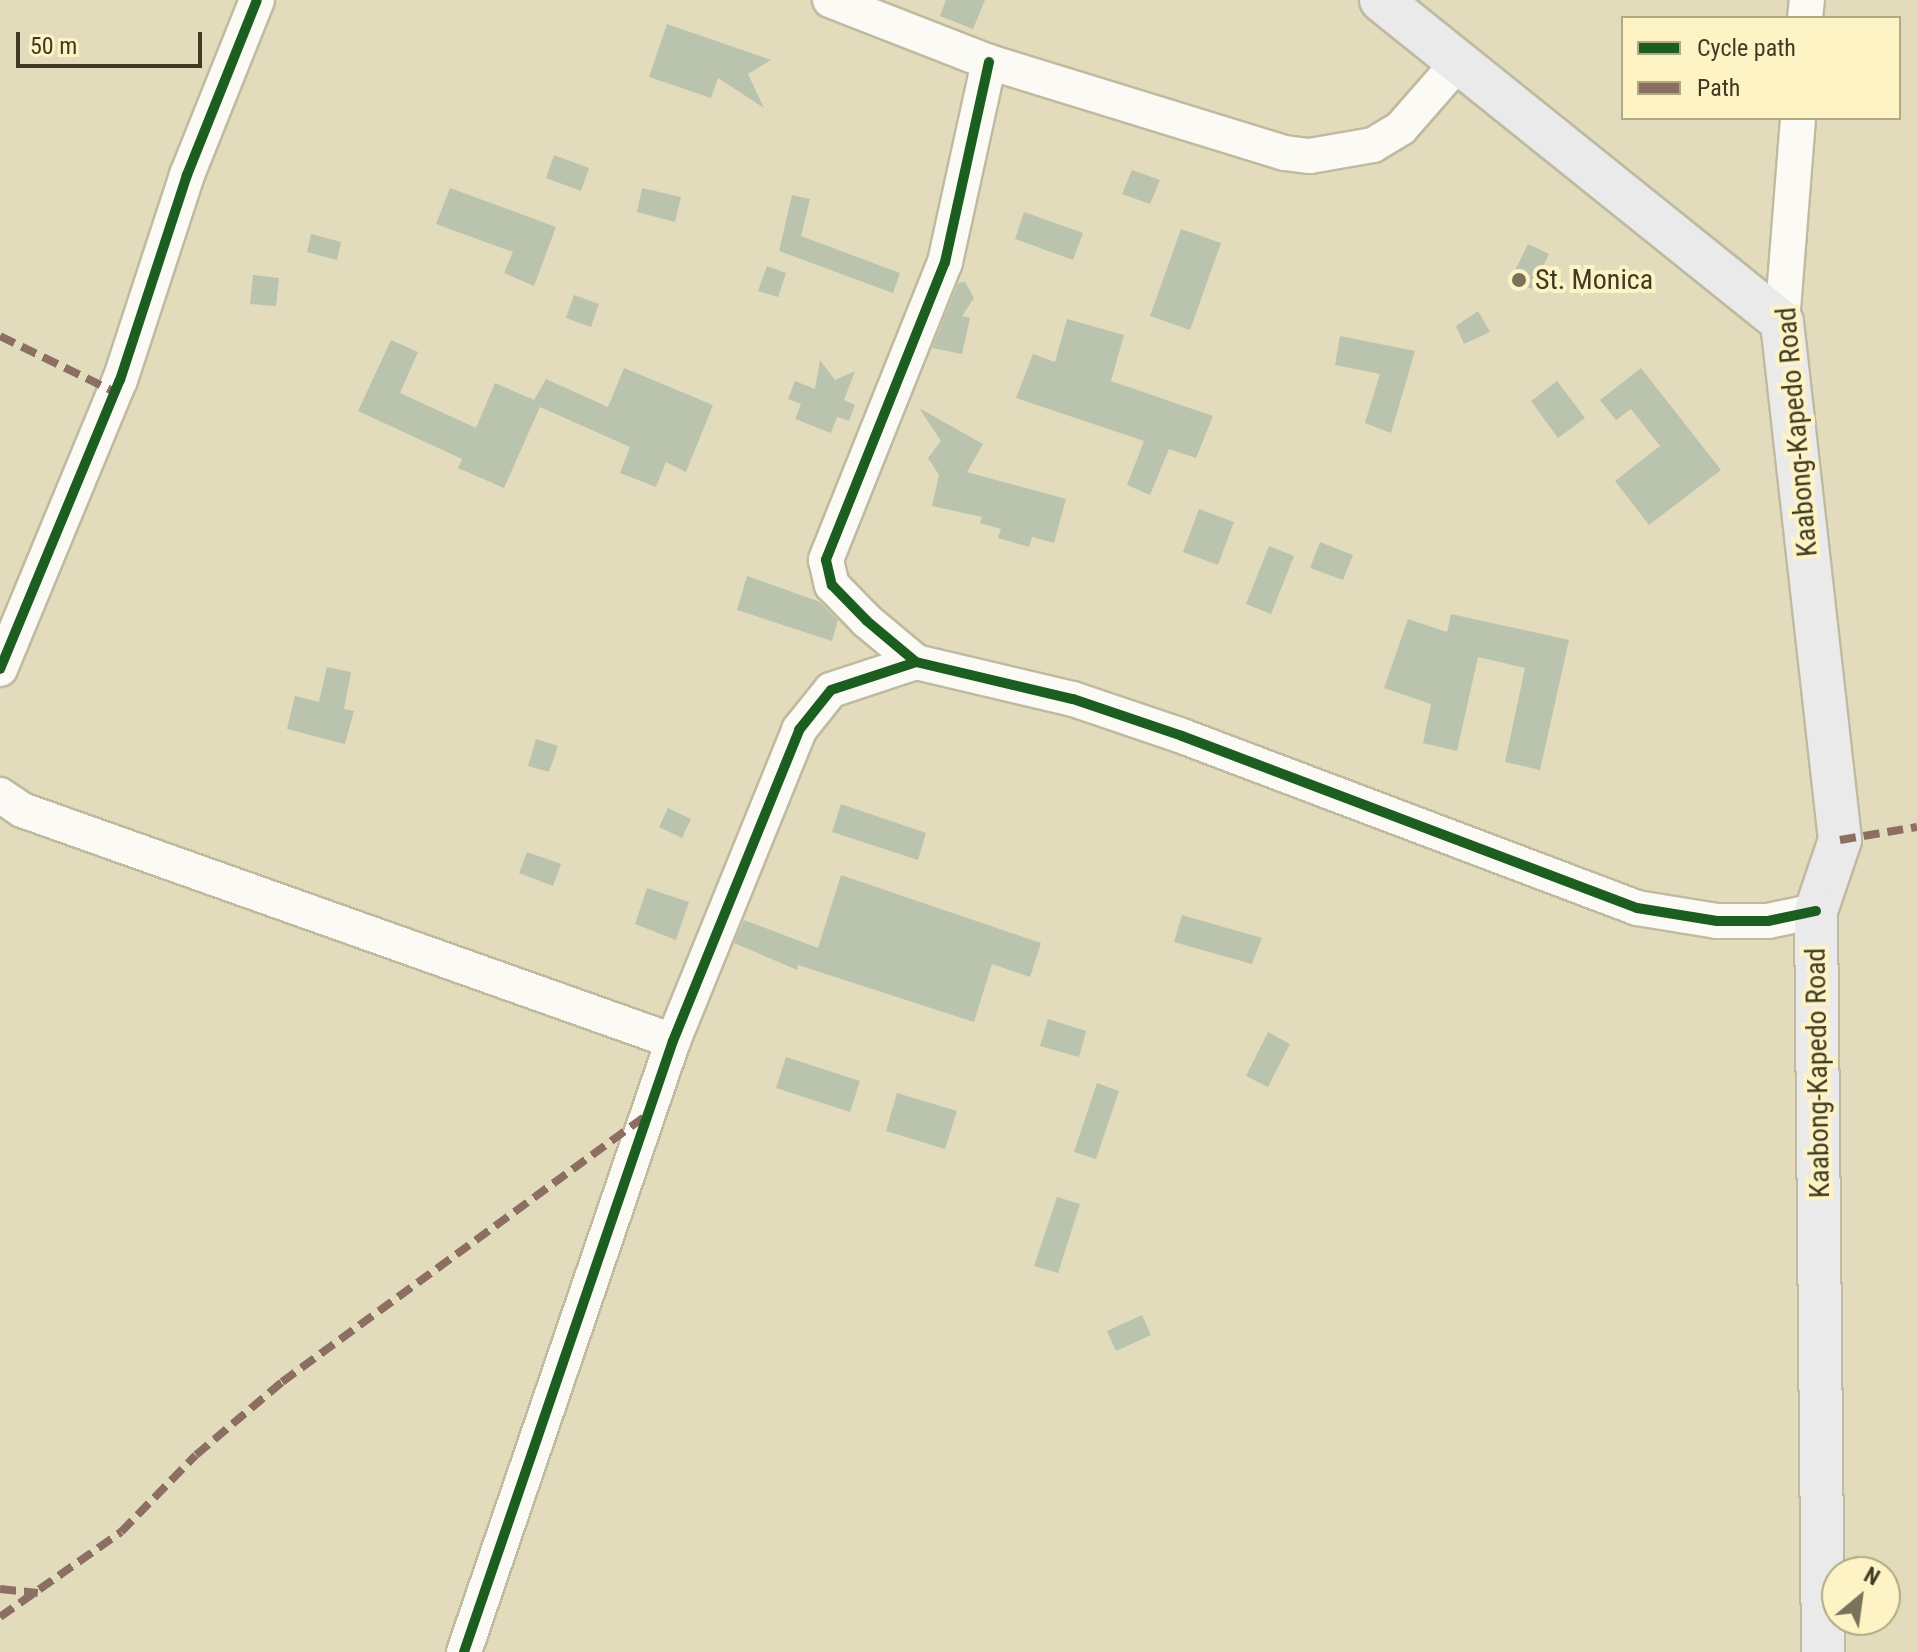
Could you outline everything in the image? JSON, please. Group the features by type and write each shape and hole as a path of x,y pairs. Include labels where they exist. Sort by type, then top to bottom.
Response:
{"main road":[{"path":"1381,0 1782,322"},
{"name":"Kaabong-Kapedo Road","path":"1782,322 1840,840 1816,911 1823,1652"}],"street":[{"path":"0,669 120,380 187,175 257,0"},
{"path":"830,0 989,62 1285,153 1310,156 1373,145 1401,128 1458,63"},
{"path":"989,62 945,262 826,560 832,585 916,662 1073,699 1182,736 1637,908 1717,921 1768,921 1816,911"},
{"name":"Kaabong-Kapedo Road","path":"1782,322 1798,120"},
{"path":"464,1652 673,1041 799,730 831,690 916,662"},
{"path":"0,795 22,810 673,1041"}],"building":[{"path":"946,0 985,0 973,29 940,16"},
{"path":"667,24 771,60 748,74 764,108 718,78 711,98 649,77"},
{"path":"554,155 589,168 581,191 546,178"},
{"path":"1132,170 1160,180 1150,204 1122,194"},
{"path":"450,188 556,227 534,286 504,273 513,252 436,224"},
{"path":"642,188 681,197 675,222 637,212"},
{"path":"792,195 810,199 801,236 900,273 893,293 779,251"},
{"path":"1024,212 1083,233 1073,260 1015,239"},
{"path":"1181,229 1221,243 1190,330 1150,316"},
{"path":"311,234 341,242 337,260 307,252"},
{"path":"1528,244 1549,254 1532,289 1511,279"},
{"path":"767,266 786,273 778,297 758,291"},
{"path":"253,275 279,278 276,306 250,304"},
{"path":"965,282 974,298 962,316 970,318 962,354 932,348 958,283"},
{"path":"574,295 599,304 591,327 566,318"},
{"path":"1478,311 1490,332 1464,344 1456,326"},
{"path":"1067,319 1124,335 1111,381 1213,416 1196,458 1169,449 1150,495 1127,485 1144,441 1016,398 1033,354 1055,362"},
{"path":"1340,336 1415,351 1391,433 1365,423 1380,374 1335,365"},
{"path":"391,340 418,352 400,393 476,428 495,383 534,400 546,379 608,407 624,368 713,405 686,472 666,462 656,487 620,473 630,447 540,407 504,488 458,468 462,459 358,411"},
{"path":"820,360 835,380 855,371 844,400 855,405 849,421 837,417 831,433 795,419 801,404 788,399 795,381 815,389"},
{"path":"1641,368 1721,470 1649,525 1615,481 1660,446 1631,409 1616,420 1600,400"},
{"path":"1557,381 1585,418 1558,438 1531,401"},
{"path":"919,408 983,444 967,472 1066,499 1054,543 1032,537 1029,547 998,538 1001,529 980,523 982,517 932,506 939,475 928,458 941,441"},
{"path":"1199,509 1234,522 1218,565 1183,552"},
{"path":"1320,542 1353,555 1343,580 1310,568"},
{"path":"1269,546 1294,556 1271,614 1246,604"},
{"path":"747,576 820,602 838,620 832,641 737,610"},
{"path":"1451,614 1569,640 1540,770 1505,762 1525,668 1478,657 1457,751 1423,743 1431,704 1384,688 1408,619 1447,632"},
{"path":"327,667 351,672 344,709 354,711 345,744 287,729 295,696 319,702"},
{"path":"536,739 558,746 549,772 528,766"},
{"path":"841,804 926,833 918,860 832,832"},
{"path":"668,808 691,819 682,838 659,827"},
{"path":"527,852 561,864 553,886 519,873"},
{"path":"841,875 1041,943 1030,977 992,964 974,1022 798,965 797,970 734,943 744,920 818,948"},
{"path":"647,888 689,902 676,940 635,924"},
{"path":"1182,915 1262,938 1252,964 1174,942"},
{"path":"1048,1019 1086,1031 1079,1057 1040,1046"},
{"path":"1268,1032 1290,1044 1268,1087 1246,1076"},
{"path":"786,1057 860,1081 850,1112 776,1088"},
{"path":"1097,1083 1119,1091 1096,1159 1074,1152"},
{"path":"897,1093 957,1111 945,1149 886,1131"},
{"path":"1057,1197 1080,1204 1058,1273 1034,1266"},
{"path":"1142,1315 1151,1335 1116,1351 1107,1331"}],"marked path":[{"path":"0,336 115,392"},
{"path":"1840,840 1917,827"},
{"path":"0,1617 121,1532 196,1455 282,1382 646,1116"},
{"path":"0,1589 38,1593"}],"cycle path":[{"path":"0,669 120,380 187,175 257,0"},
{"path":"989,62 945,262 826,560 832,585 867,621 916,662 1073,699 1182,736 1637,908 1717,921 1768,921 1816,911"},
{"path":"464,1652 673,1041 799,730 831,690 916,662"}],"place":[{"name":"St. Monica","path":"1519,280"}]}
